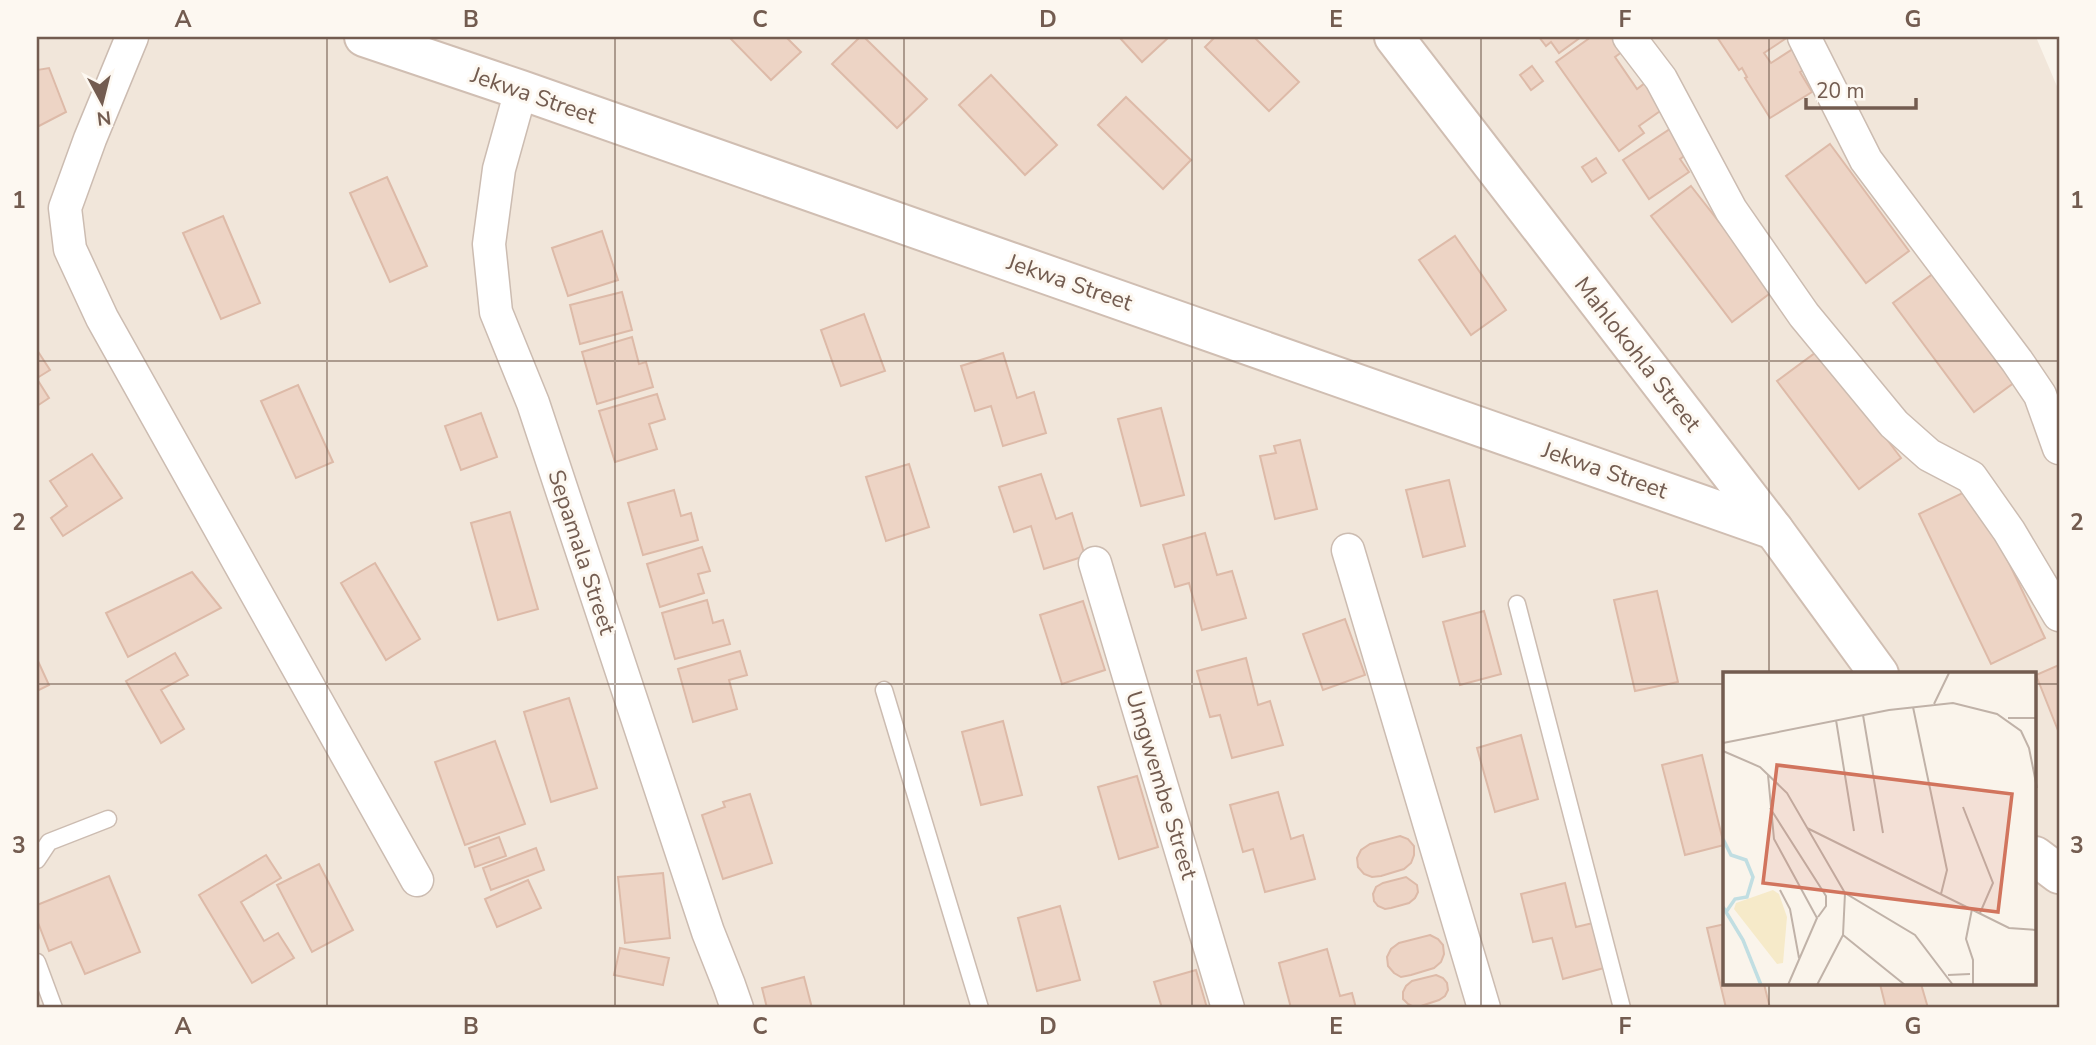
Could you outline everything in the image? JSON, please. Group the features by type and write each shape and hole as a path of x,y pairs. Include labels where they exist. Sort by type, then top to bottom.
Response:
{"street":[{"path":"132,37 65,208 71,248 102,318 417,880"},
{"name":"Jekwa Street","path":"365,37 1774,530"},
{"name":"Mahlokohla Street","path":"1394,37 1774,530 1878,672"},
{"path":"1629,37 1661,79 1731,210 1804,315 1894,424 1929,455 1971,477 2009,531 2059,615"},
{"path":"1804,37 1866,160 2040,395 2059,447"},
{"name":"Sepamala Street","path":"522,90 499,169 489,244 496,312 533,403 708,932 737,1008"},
{"path":"1348,550 1484,1008"},
{"name":"Umgwembe Street","path":"1095,563 1228,1008"},
{"path":"2036,857 2059,874"}],"lane":[{"path":"1517,604 1622,1008"},
{"path":"884,690 980,1008"},
{"path":"37,860 49,842 108,819"},
{"path":"37,962 54,1008"}],"shaded area":[{"path":"37,37 2036,37 2059,91 2059,1008 37,1008"}],"building":[{"path":"729,37 786,37 801,52 771,80"},
{"path":"860,37 864,37 927,99 897,128 832,64"},
{"path":"1119,37 1169,37 1142,62"},
{"path":"1215,37 1254,37 1299,82 1269,111 1205,47"},
{"path":"1539,37 1581,37 1559,53 1551,42 1546,46"},
{"path":"1591,37 1618,37 1626,49 1615,57 1637,89 1645,83 1663,109 1639,126 1644,133 1619,151 1556,62"},
{"path":"1717,37 1788,37 1764,53 1771,63 1796,47 1809,67 1800,72 1812,92 1770,118 1745,78 1747,77 1742,68 1739,70"},
{"path":"1532,66 1543,81 1531,90 1520,75"},
{"path":"49,68 66,112 37,127 37,70"},
{"path":"991,75 1057,145 1025,175 959,105"},
{"path":"1126,97 1191,160 1163,189 1098,125"},
{"path":"1673,127 1690,152 1680,159 1689,172 1649,199 1623,160"},
{"path":"1830,144 1909,251 1866,283 1786,176"},
{"path":"1596,158 1606,173 1592,182 1582,167"},
{"path":"387,177 427,266 390,282 350,193"},
{"path":"1691,186 1773,291 1732,322 1651,216"},
{"path":"223,216 260,303 221,319 183,233"},
{"path":"602,231 618,280 568,296 552,248"},
{"path":"1455,236 1506,310 1471,335 1419,260"},
{"path":"1934,273 2015,382 1974,412 1893,303"},
{"path":"622,292 632,330 580,344 570,305"},
{"path":"864,314 885,371 841,386 821,330"},
{"path":"632,337 639,364 646,362 653,387 597,404 582,352"},
{"path":"37,350 50,370 37,378"},
{"path":"1819,350 1901,458 1859,489 1777,381"},
{"path":"1003,353 1017,398 1034,392 1046,433 1003,446 991,406 975,411 961,366"},
{"path":"37,379 49,398 37,406"},
{"path":"298,385 333,462 296,478 261,401"},
{"path":"657,394 665,419 649,424 657,449 615,462 599,411"},
{"path":"1161,408 1184,495 1141,506 1118,419"},
{"path":"481,413 497,457 461,470 445,426"},
{"path":"1300,440 1317,509 1275,519 1260,456 1276,453 1274,446"},
{"path":"92,454 122,498 63,536 51,518 67,506 50,481"},
{"path":"909,464 929,527 886,541 866,477"},
{"path":"1041,474 1056,519 1072,513 1085,556 1044,569 1031,526 1014,532 999,487"},
{"path":"1449,480 1465,546 1423,557 1406,490"},
{"path":"1973,488 2045,638 1991,664 1919,514"},
{"path":"674,490 681,516 691,513 698,540 643,555 628,503"},
{"path":"510,512 538,609 498,620 471,523"},
{"path":"1205,533 1217,575 1232,571 1246,618 1202,630 1189,583 1175,587 1163,545"},
{"path":"702,547 710,571 698,574 704,593 660,607 647,564"},
{"path":"375,563 420,639 386,660 341,583"},
{"path":"192,572 221,608 128,657 106,613"},
{"path":"1657,591 1678,682 1635,691 1614,600"},
{"path":"707,600 713,623 723,620 730,644 675,659 662,613"},
{"path":"1083,601 1105,670 1062,684 1040,615"},
{"path":"1484,611 1501,674 1460,685 1443,622"},
{"path":"1345,619 1365,675 1323,690 1303,634"},
{"path":"740,651 747,675 729,680 737,709 693,722 678,669"},
{"path":"175,653 188,675 161,690 184,729 161,743 126,681"},
{"path":"1246,658 1258,705 1270,701 1283,745 1232,758 1220,715 1210,717 1197,671"},
{"path":"37,659 49,685 37,691"},
{"path":"2059,665 2059,733 2036,675"},
{"path":"569,698 597,788 551,802 524,712"},
{"path":"1003,721 1022,795 981,805 962,732"},
{"path":"1521,735 1538,799 1495,812 1477,748"},
{"path":"495,741 525,824 465,845 435,762"},
{"path":"1702,755 1723,845 1685,855 1662,765"},
{"path":"1137,776 1158,847 1119,859 1098,787"},
{"path":"1278,792 1291,839 1303,835 1315,879 1265,892 1253,849 1243,852 1230,805"},
{"path":"750,794 772,863 723,879 702,815 725,807 723,802"},
{"path":"1400,836 1408,839 1414,846 1411,863 1404,869 1381,876 1364,874 1358,867 1357,858 1361,850 1370,844"},
{"path":"499,837 506,856 475,867 469,848"},
{"path":"536,848 544,870 491,890 483,868"},
{"path":"266,855 281,878 241,902 264,941 278,933 294,958 252,983 199,895"},
{"path":"319,864 353,930 312,952 277,885"},
{"path":"663,873 670,938 625,943 618,877"},
{"path":"109,876 140,952 85,974 71,942 49,951 37,920 37,905"},
{"path":"1406,877 1417,885 1415,898 1409,903 1391,908 1378,906 1373,894 1376,887"},
{"path":"528,880 541,908 497,927 485,899"},
{"path":"1565,883 1576,927 1593,923 1604,968 1563,979 1552,938 1533,942 1521,894"},
{"path":"1060,906 1080,980 1037,991 1018,918"},
{"path":"1723,924 1723,986 1764,986 1770,1008 1726,1008 1707,928"},
{"path":"1430,935 1443,945 1441,962 1434,968 1411,975 1401,977 1394,973 1388,966 1387,957 1391,949 1399,943"},
{"path":"620,948 669,958 663,985 614,975"},
{"path":"1327,949 1340,996 1352,993 1356,1008 1291,1008 1279,963"},
{"path":"1196,970 1207,1008 1162,1008 1154,982"},
{"path":"1436,975 1447,983 1445,996 1414,1007 1403,999 1406,986 1412,981"},
{"path":"804,977 812,1008 767,1008 762,988"},
{"path":"1880,986 1922,986 1928,1008 1886,1008"}]}
